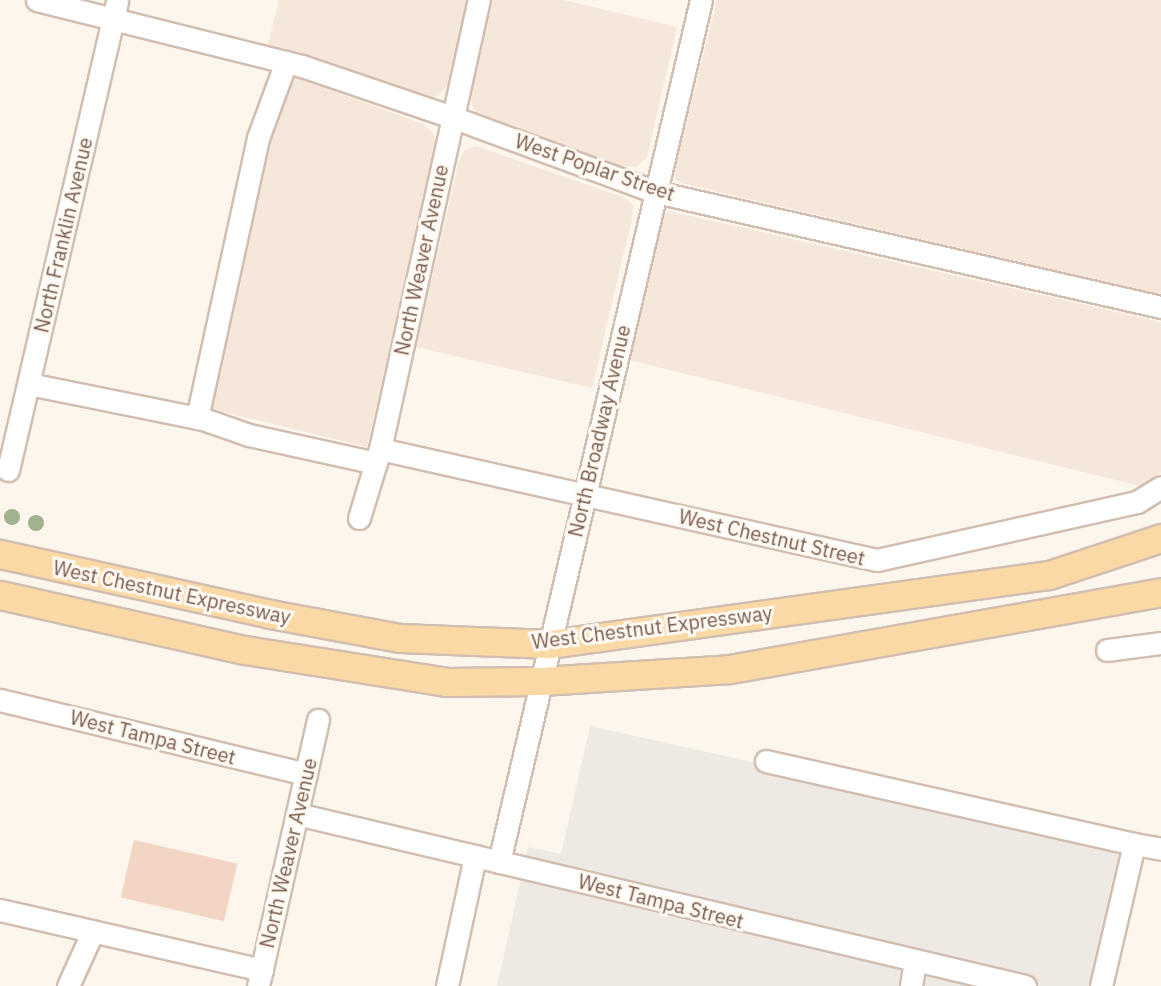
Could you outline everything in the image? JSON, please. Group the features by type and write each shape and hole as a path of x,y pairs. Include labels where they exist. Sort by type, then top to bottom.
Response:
{"main road":[{"name":"West Chestnut Expressway","path":"0,554 270,614 400,638 550,644 1049,575 1161,538"},
{"name":"West Chestnut Expressway","path":"0,595 256,652 446,682 541,681 730,669 1161,592"}],"street":[{"name":"West Poplar Street","path":"37,0 115,9 286,62 452,117 656,192 1161,307"},
{"name":"North Weaver Avenue","path":"359,518 378,456 479,0"},
{"name":"North Broadway Avenue","path":"499,862 701,0"},
{"name":"North Franklin Avenue","path":"8,470 115,9"},
{"path":"197,418 258,138 286,62"},
{"name":"West Chestnut Street","path":"29,384 197,418 249,435 584,494 877,560 1137,502 1161,487"},
{"path":"1107,650 1161,643"},
{"name":"West Tampa Street","path":"0,700 306,774"},
{"name":"North Weaver Avenue","path":"260,978 318,720"},
{"path":"766,761 1161,849"},
{"name":"West Tampa Street","path":"297,814 915,962 1025,986"},
{"path":"1101,986 1134,844"},
{"path":"447,986 475,856"},
{"path":"0,910 93,931 260,978"},
{"path":"68,986 93,931"},
{"path":"911,986 915,962"}],"shaded area":[{"path":"279,0 468,0 450,80 442,92 435,97 422,96 268,45"},
{"path":"490,0 564,0 677,27 647,157 637,167 613,166 478,115 472,106 471,97"},
{"path":"717,0 1161,0 1161,295 685,184 676,180 674,173"},
{"path":"292,76 423,124 433,133 436,143 367,447 211,409 280,101"},
{"path":"476,146 625,198 633,205 632,218 592,388 416,347 459,161 465,150"},
{"path":"668,211 1161,322 1161,472 1152,484 1144,487 629,360 662,217"},
{"path":"590,726 1123,844 1091,986 497,986 528,847 561,854"}],"building":[{"path":"134,840 237,864 224,921 121,897"}]}
